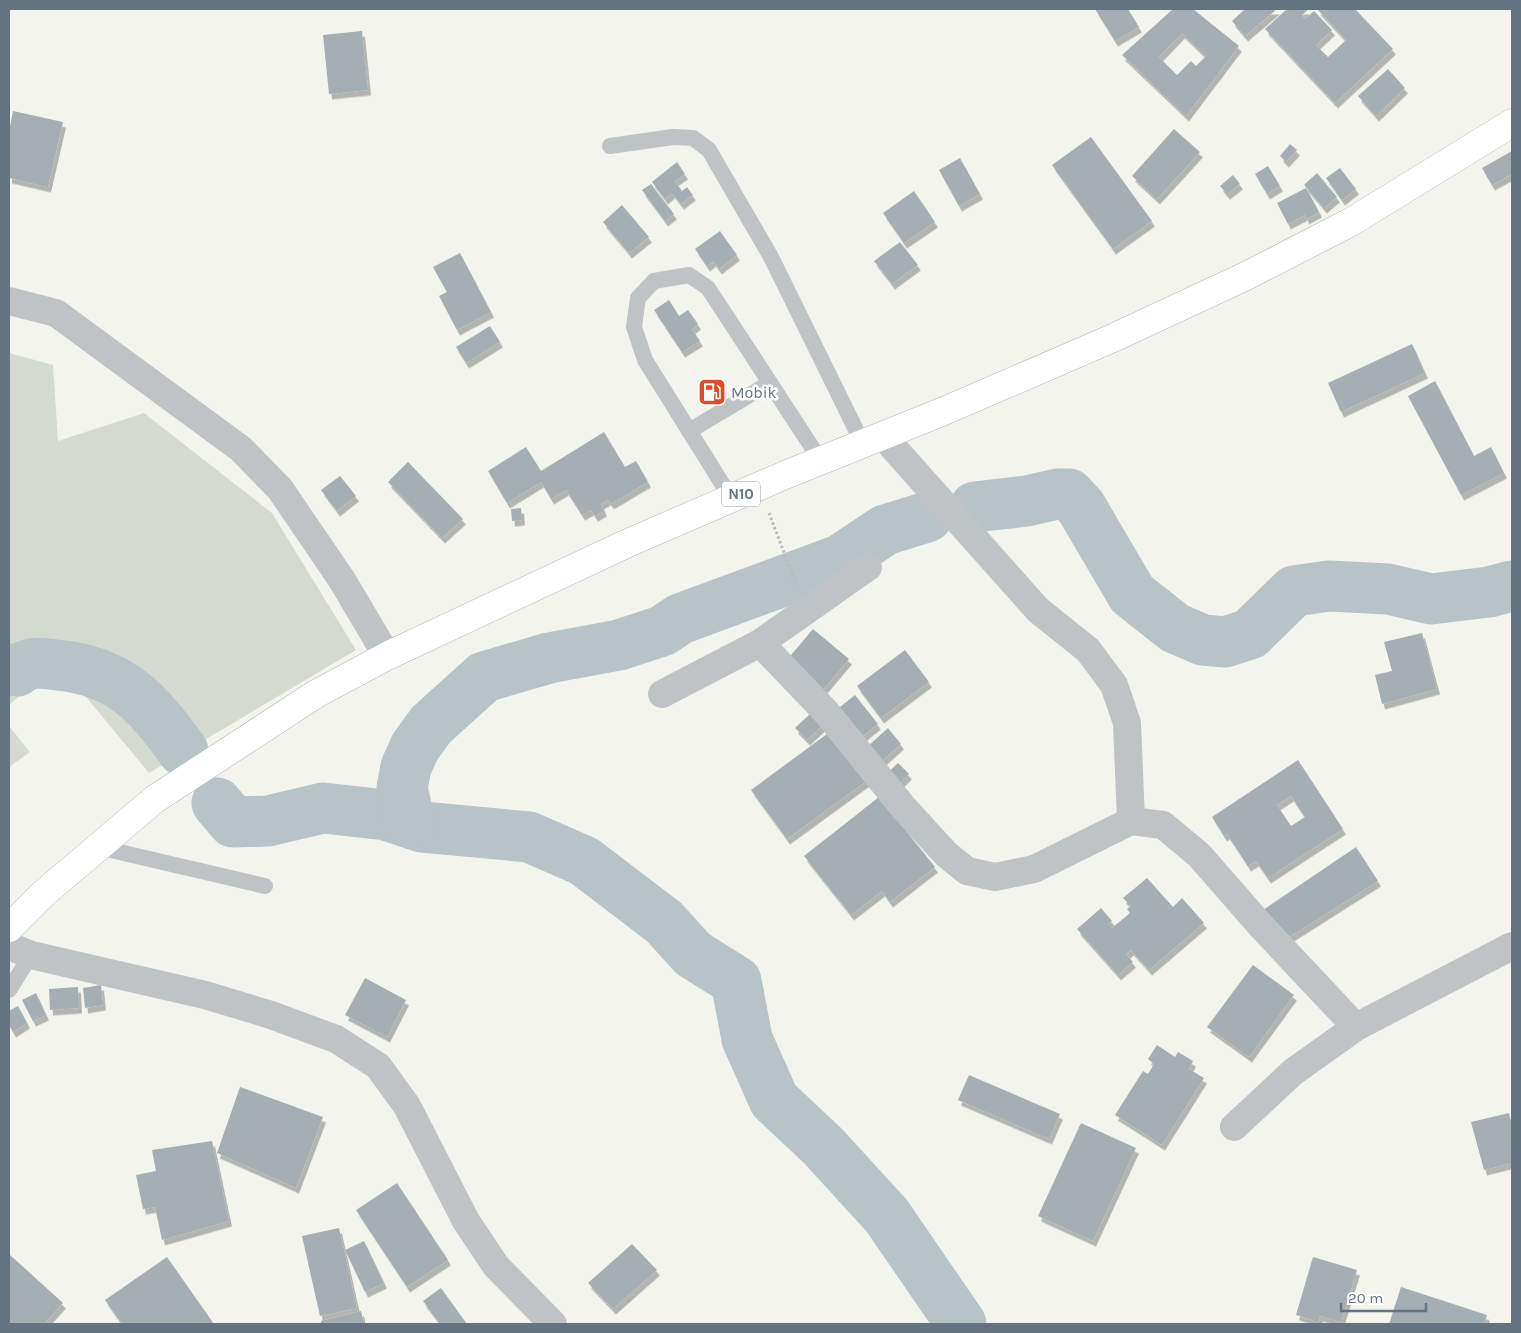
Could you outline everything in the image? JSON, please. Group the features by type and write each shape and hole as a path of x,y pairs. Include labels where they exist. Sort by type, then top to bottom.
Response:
{"main road":[{"name":"N10","path":"9,928 43,894 155,799 184,778 316,694 387,656 628,543 1104,341 1246,276 1351,222 1512,123"}],"street":[{"path":"9,301 56,313 240,449 280,489 342,580 387,656"},
{"path":"873,440 1038,610 1088,650 1114,685 1127,724 1131,820"},
{"path":"662,694 760,643 868,567"},
{"path":"760,643 827,713 903,807 946,854 967,871 995,877 1034,869 1131,820 1163,825 1199,855 1262,927 1356,1027"},
{"path":"1234,1127 1293,1072 1356,1027 1512,946"},
{"path":"20,950 205,995 271,1015 336,1039 378,1066 407,1106 466,1221 496,1266 553,1324"}],"lane":[{"path":"610,146 673,136 693,138 709,150 873,440"},
{"path":"731,498 644,360 634,327 638,298 654,281 689,275 708,288 821,461"},
{"path":"689,431 770,383"},
{"path":"98,847 265,886"},
{"path":"9,990 20,950"}],"path":[{"path":"759,486 806,610"}],"shaded area":[{"path":"9,353 53,365 58,441 144,413 272,513 356,650 149,773 77,686 33,685 9,705"},
{"path":"9,726 30,752 9,767"}],"building":[{"path":"1095,9 1128,9 1139,27 1115,41"},
{"path":"1173,9 1193,9 1239,46 1186,116 1122,55","holes":["1182,33 1206,56 1196,66 1191,61 1177,75 1159,57"]},
{"path":"1243,9 1277,9 1245,36 1232,21"},
{"path":"1287,9 1309,9 1302,15 1305,19 1314,11 1332,30 1316,45 1328,57 1346,40 1317,9 1355,9 1393,49 1335,103 1265,29"},
{"path":"362,31 368,90 329,94 323,35"},
{"path":"1388,69 1405,88 1376,116 1358,96"},
{"path":"13,111 63,122 48,187 9,178 9,131"},
{"path":"1174,129 1200,152 1157,199 1132,176"},
{"path":"1091,137 1152,221 1113,249 1052,165"},
{"path":"1290,144 1297,150 1286,162 1280,156"},
{"path":"1512,151 1512,174 1492,185 1482,168"},
{"path":"960,158 980,194 959,206 939,170"},
{"path":"677,162 685,174 675,181 682,191 687,187 693,195 681,204 672,193 665,199 652,182"},
{"path":"1268,166 1280,186 1267,194 1255,174"},
{"path":"1340,168 1356,189 1342,200 1326,178"},
{"path":"1317,173 1337,197 1324,208 1304,185"},
{"path":"1233,175 1240,184 1227,194 1220,186"},
{"path":"651,184 674,214 665,221 642,190"},
{"path":"1306,188 1319,212 1306,219 1305,215 1288,224 1277,203"},
{"path":"914,191 935,222 904,243 883,213"},
{"path":"622,205 649,237 629,253 603,222"},
{"path":"720,231 737,255 719,269 713,261 707,266 695,249"},
{"path":"900,242 918,265 892,284 874,261"},
{"path":"460,253 491,312 457,330 439,296 447,292 433,267"},
{"path":"669,300 679,316 688,310 698,324 692,329 700,341 682,352 654,310"},
{"path":"490,326 500,342 466,363 456,347"},
{"path":"1412,344 1425,373 1341,412 1328,383"},
{"path":"1435,381 1474,456 1491,447 1504,473 1461,495 1408,396"},
{"path":"604,432 625,467 636,461 648,482 611,504 608,500 601,504 604,511 595,516 591,510 582,515 566,490 551,499 541,482 507,503 488,471 526,447 541,471"},
{"path":"408,462 463,519 442,538 388,482"},
{"path":"340,476 356,496 337,511 321,490"},
{"path":"521,508 522,520 512,521 511,509"},
{"path":"813,629 849,659 822,691 786,661"},
{"path":"1422,633 1437,689 1382,704 1375,675 1392,671 1384,642"},
{"path":"905,650 929,682 881,718 857,686"},
{"path":"855,695 878,724 858,740 835,711"},
{"path":"811,713 823,725 807,740 795,728"},
{"path":"888,728 901,744 881,762 867,747"},
{"path":"831,731 868,780 787,839 751,790"},
{"path":"1298,760 1343,829 1268,878 1256,861 1248,866 1227,834 1224,836 1212,817","holes":["1291,796 1305,817 1291,826 1277,805"]},
{"path":"898,763 909,774 898,785 887,773"},
{"path":"879,797 935,867 890,902 882,891 851,915 804,856"},
{"path":"1356,847 1378,881 1280,943 1260,912"},
{"path":"1147,878 1173,907 1182,898 1204,923 1149,970 1131,950 1126,954 1133,962 1118,975 1077,929 1101,908 1112,921 1108,924 1112,928 1130,913 1127,909 1131,906 1123,898"},
{"path":"1253,965 1294,995 1249,1057 1207,1027"},
{"path":"365,978 406,1000 387,1037 345,1015"},
{"path":"101,985 103,1005 85,1008 83,988"},
{"path":"78,987 79,1008 50,1010 49,989"},
{"path":"36,993 46,1015 33,1021 22,1000"},
{"path":"18,1006 27,1023 13,1032 9,1025 9,1011"},
{"path":"1157,1045 1175,1057 1178,1052 1193,1061 1189,1069 1204,1078 1162,1145 1115,1115 1143,1071 1148,1074 1154,1064 1148,1059"},
{"path":"969,1075 1060,1114 1049,1139 958,1100"},
{"path":"240,1087 323,1117 296,1188 217,1153"},
{"path":"1509,1113 1512,1127 1512,1163 1484,1170 1471,1122"},
{"path":"1081,1123 1136,1148 1093,1241 1038,1216"},
{"path":"212,1141 229,1221 162,1240 155,1207 143,1209 136,1175 156,1171 152,1150"},
{"path":"397,1183 448,1260 407,1287 356,1210"},
{"path":"339,1228 357,1308 320,1316 302,1236"},
{"path":"364,1241 384,1283 365,1292 345,1250"},
{"path":"632,1244 657,1270 613,1309 588,1283"},
{"path":"9,1254 63,1303 44,1324 9,1324"},
{"path":"167,1257 214,1324 122,1324 105,1300"},
{"path":"1313,1257 1357,1270 1341,1322 1320,1316 1318,1322 1296,1315"},
{"path":"1401,1287 1487,1315 1484,1324 1389,1324"},
{"path":"441,1288 467,1324 440,1324 423,1301"},
{"path":"361,1311 364,1324 321,1324 321,1321"}],"waterway":[{"path":"975,507 1027,501 1057,494 1069,494 1081,507 1132,594 1175,628 1203,640 1225,642 1250,634 1294,591 1329,586 1388,589 1431,599 1489,592 1512,586"},
{"path":"410,823 402,788 406,767 415,747 431,725 484,677 549,658 619,645 662,631 680,619 840,560 885,530 927,517"},
{"path":"9,669 17,671 36,663 79,668 115,682 130,691 144,703 183,751"},
{"path":"217,803 233,822 268,821 323,808 386,815 422,827 529,837 584,861 664,922 693,954 736,981 747,1039 774,1100 823,1146 887,1216 961,1324"}],"place":[{"name":"Mobik","path":"712,392"}]}
